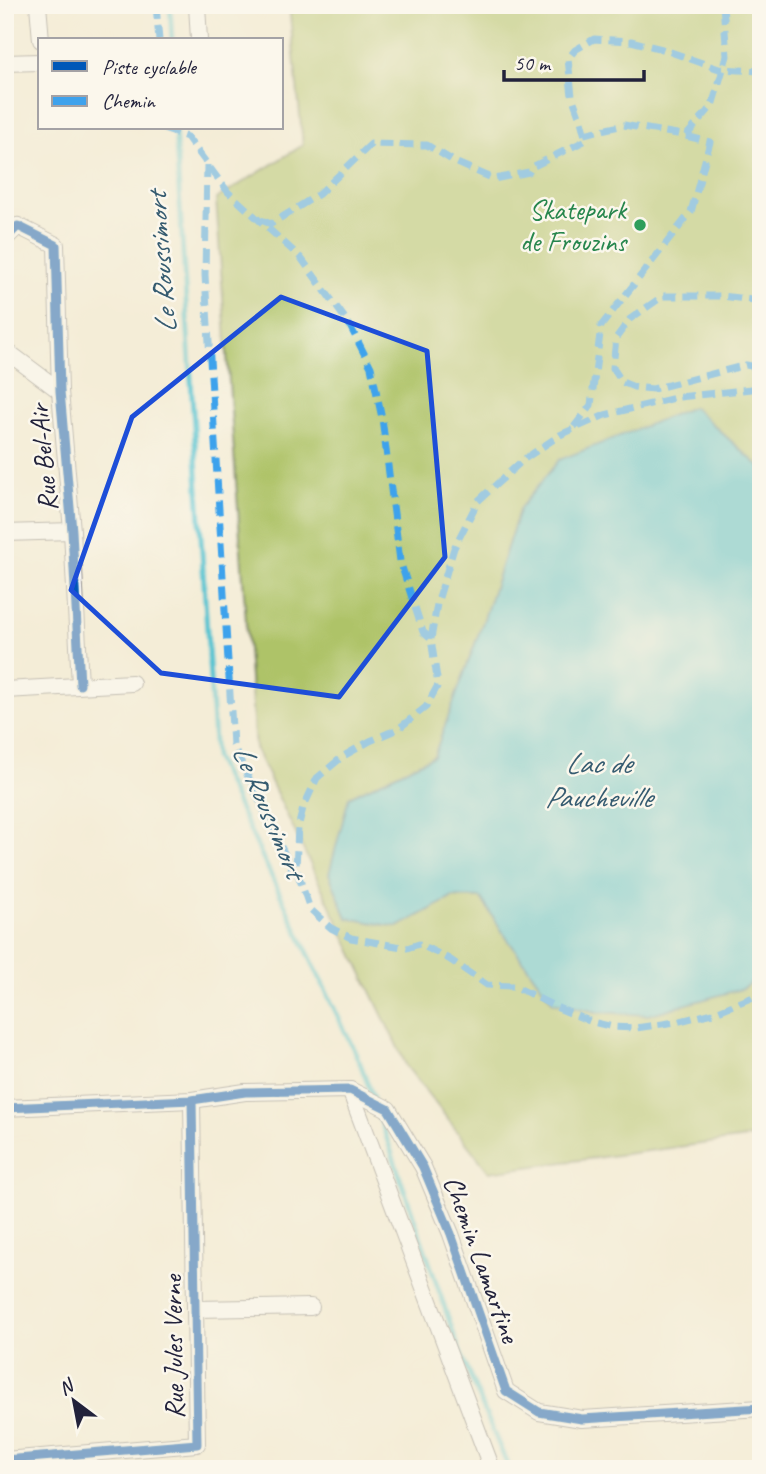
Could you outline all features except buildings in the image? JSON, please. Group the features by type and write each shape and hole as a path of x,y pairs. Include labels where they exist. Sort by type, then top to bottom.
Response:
{"street":[{"path":"38,5 41,38"},
{"path":"197,5 199,38"},
{"path":"5,63 38,62"},
{"name":"Rue Bel-Air","path":"5,239 18,226 56,245 60,391 72,531 80,685"},
{"name":"Rue Bel-Air","path":"5,349 60,391"},
{"name":"Rue Bel-Air","path":"5,533 72,531"},
{"path":"5,690 132,683"},
{"path":"350,1090 492,1469"},
{"name":"Chemin Lamartine","path":"5,1108 192,1100 245,1092 350,1090 388,1109 423,1167 451,1234 506,1391 539,1412 582,1419 761,1408"},
{"name":"Rue Jules Verne","path":"5,1460 197,1444 192,1100"},
{"name":"Rue Jules Verne","path":"196,1309 311,1307"}],"highlighted area":[{"path":"281,297 427,351 445,557 339,697 161,673 71,590 132,417"}],"green space":[{"path":"289,5 761,5 761,468 693,407 520,508 483,622 434,756 349,797 347,918 398,927 453,897 481,898 553,1002 597,1012 741,989 761,977 761,1136 489,1172 407,1067 255,748 216,199 303,145"}],"water":[{"name":"Lac de Paucheville","path":"693,407 761,468 761,977 741,989 648,1015 597,1012 553,1002 481,898 453,897 398,927 347,918 329,874 349,797 434,756 483,622 520,508 559,460"}],"waterway":[{"name":"Le Roussimort","path":"170,5 172,38"},
{"name":"Le Roussimort","path":"175,130 215,757 360,1063 373,1098"},
{"name":"Le Roussimort","path":"376,1107 460,1352 509,1469"}],"marked path":[{"path":"156,5 159,38"},
{"path":"686,136 712,106 727,56 723,5"},
{"path":"261,220 271,224 319,194 371,144 427,145 455,162 494,179 529,172 532,167 586,140 572,96 568,59 575,50 594,39 631,41 719,69 761,71"},
{"path":"574,427 591,405 601,326 691,212 710,142 624,125 584,134"},
{"path":"166,130 187,137 228,192 301,258 349,324 371,367 382,418 400,561 423,632 431,639 438,685 426,707 398,729 342,757 317,778 303,808 298,828 296,868 310,909 331,928 351,938 407,948 419,944 449,959 487,985 514,986 558,1008 592,1022 613,1027 636,1028 676,1022 713,1013 761,994"},
{"path":"207,165 205,275 233,745 294,874"},
{"path":"761,301 722,296 663,296 630,319 616,338 613,368 622,382 634,387 653,389 746,365 761,368"},
{"path":"431,639 437,604 454,548 478,501 523,460 560,435 605,415 679,397 761,388"}],"cycle path":[{"path":"5,239 18,226 56,245 60,391 72,531 80,685"},
{"path":"5,1108 192,1100 245,1092 350,1090 388,1109 423,1167 451,1234 506,1391 539,1412 582,1419 761,1408"},
{"path":"5,1460 197,1444 192,1100"}],"place":[{"name":"Skatepark de Frouzins","path":"640,225"}]}
